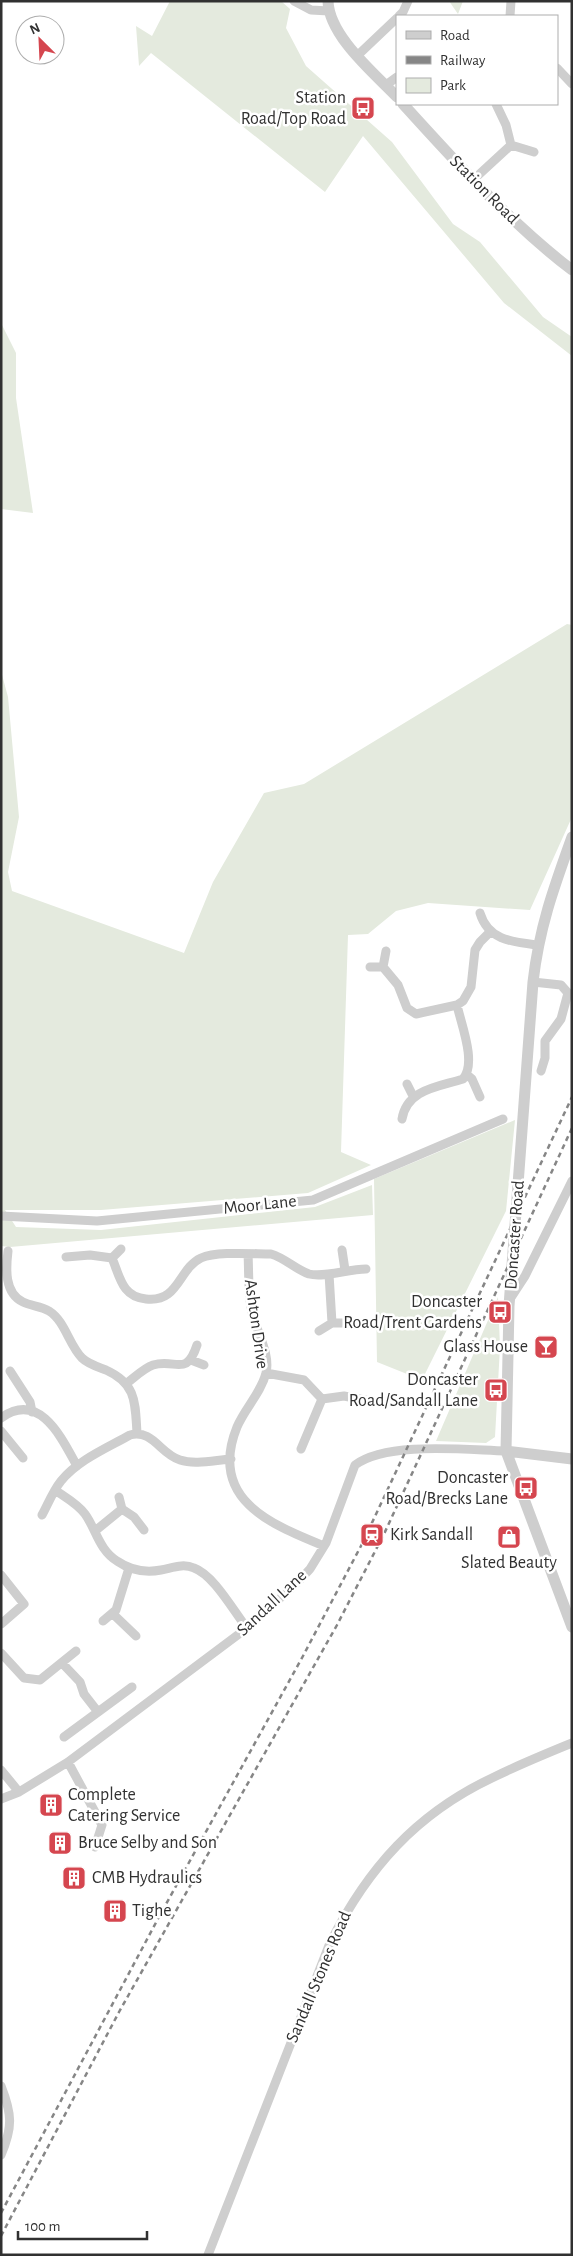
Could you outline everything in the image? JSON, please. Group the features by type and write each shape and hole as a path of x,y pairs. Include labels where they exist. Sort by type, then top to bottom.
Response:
{"street":[{"path":"294,1 312,10 328,6 337,30 396,97"},
{"path":"399,15 408,1"},
{"path":"510,15 509,10 512,1"},
{"path":"358,55 396,19"},
{"path":"558,69 572,84"},
{"path":"386,85 396,77"},
{"name":"Station Road","path":"403,105 473,180 516,222 572,270"},
{"path":"496,105 506,125 511,144"},
{"path":"473,180 511,144"},
{"path":"511,144 534,152"},
{"name":"Doncaster Road","path":"572,837 548,905 537,945 533,982 510,1303 506,1450 572,1627"},
{"path":"480,913 482,922 490,932 506,940 537,945"},
{"path":"386,951 384,967 398,985 407,1008 416,1014 457,1005 467,996 471,988 475,950 490,932"},
{"path":"370,967 384,967"},
{"path":"533,982 561,985 568,993 561,1019 544,1041 546,1058 541,1072"},
{"path":"402,1119 407,1103 413,1096 463,1078 466,1074 469,1058 457,1005"},
{"path":"466,1074 472,1079 480,1097"},
{"path":"407,1084 413,1096"},
{"name":"Moor Lane","path":"1,1216 97,1221 313,1200 503,1119"},
{"path":"510,1303 526,1276 572,1181"},
{"path":"8,1250 4,1271 17,1298 22,1302 48,1310 57,1319 82,1358 127,1383 135,1402 137,1433"},
{"path":"66,1257 90,1255 112,1258 121,1250"},
{"path":"342,1250 345,1270"},
{"name":"Ashton Drive","path":"248,1254 251,1306 254,1322 264,1349 266,1373 237,1426 230,1459 233,1478 238,1492 257,1514 269,1522 324,1546"},
{"path":"112,1258 126,1290 132,1296 157,1301 163,1298 180,1282 193,1263 203,1257 271,1254 280,1256 301,1271 318,1276 345,1270 366,1269"},
{"path":"329,1274 332,1324"},
{"path":"319,1331 332,1324 356,1323"},
{"path":"127,1383 153,1365 180,1365 191,1360 197,1345"},
{"path":"191,1360 204,1365"},
{"path":"10,1372 30,1402 32,1412"},
{"path":"266,1373 304,1380 322,1399"},
{"path":"322,1399 344,1396 375,1402"},
{"path":"301,1449 322,1399"},
{"path":"1,1418 11,1412 32,1412 43,1416 54,1426 77,1466"},
{"path":"1,1431 23,1458"},
{"path":"42,1515 55,1490 77,1466 130,1435 137,1433 146,1435 178,1460 186,1462 230,1459"},
{"name":"Sandall Lane","path":"1,1799 19,1792 68,1762 247,1628 297,1583 310,1569 324,1546 355,1465 368,1457 384,1452 442,1449 506,1450"},
{"path":"506,1450 572,1459"},
{"path":"55,1490 78,1506 95,1531 104,1550 115,1560 129,1568 149,1571 185,1565 195,1568 211,1580 247,1628"},
{"path":"119,1497 122,1509 134,1518 144,1530"},
{"path":"95,1531 122,1509"},
{"path":"103,1621 116,1610 129,1568"},
{"path":"1,1576 24,1604 1,1624"},
{"path":"113,1614 136,1636"},
{"path":"1,1653 27,1679 43,1678 76,1651"},
{"path":"62,1663 80,1682 84,1694 98,1712"},
{"path":"64,1738 132,1687"},
{"name":"Sandall Stones Road","path":"208,2255 330,1943 343,1917 376,1868 423,1821 453,1799 491,1778 572,1743"},
{"path":"68,1762 102,1825 95,1847"},
{"path":"1,1770 19,1792"},
{"path":"1,2086 10,2112 11,2127 1,2155"}],"green space":[{"path":"170,1 281,1 290,9 286,28 306,66 392,142 453,224 480,242 543,317 572,337 572,356 504,303 363,136 325,192 151,53 139,66 136,26 152,36"},
{"path":"449,1 463,1 458,14"},
{"path":"1,323 16,353 16,398 33,513 1,509"},
{"path":"567,624 572,625 572,817 530,910 428,903 396,911 368,934 348,935 341,1152 371,1165 308,1193 101,1210 5,1210 16,1227 101,1230 315,1207 372,1185 373,1215 10,1247 1,1246 1,671 8,697 19,817 8,872 12,891 184,953 213,882 264,793 304,784"},
{"path":"515,1120 506,1211 422,1380 377,1362 374,1179"},
{"path":"498,1297 500,1347 495,1437 486,1443 436,1441"}],"railway":[{"path":"1,2213 160,1915 303,1656 362,1544 572,1097"},
{"path":"1,2236 119,2012 337,1625 384,1534 572,1128"}],"place":[{"name":"Station Road/Top Road","path":"363,108"},
{"name":"Doncaster Road/Trent Gardens","path":"500,1312"},
{"name":"Glass House","path":"546,1347"},
{"name":"Doncaster Road/Sandall Lane","path":"496,1390"},
{"name":"Doncaster Road/Brecks Lane","path":"526,1488"},
{"name":"Kirk Sandall","path":"372,1535"},
{"name":"Slated Beauty","path":"509,1537"},
{"name":"Complete Catering Service","path":"51,1805"},
{"name":"Bruce Selby and Son","path":"60,1843"},
{"name":"CMB Hydraulics","path":"74,1878"},
{"name":"Tighe","path":"115,1911"}]}
